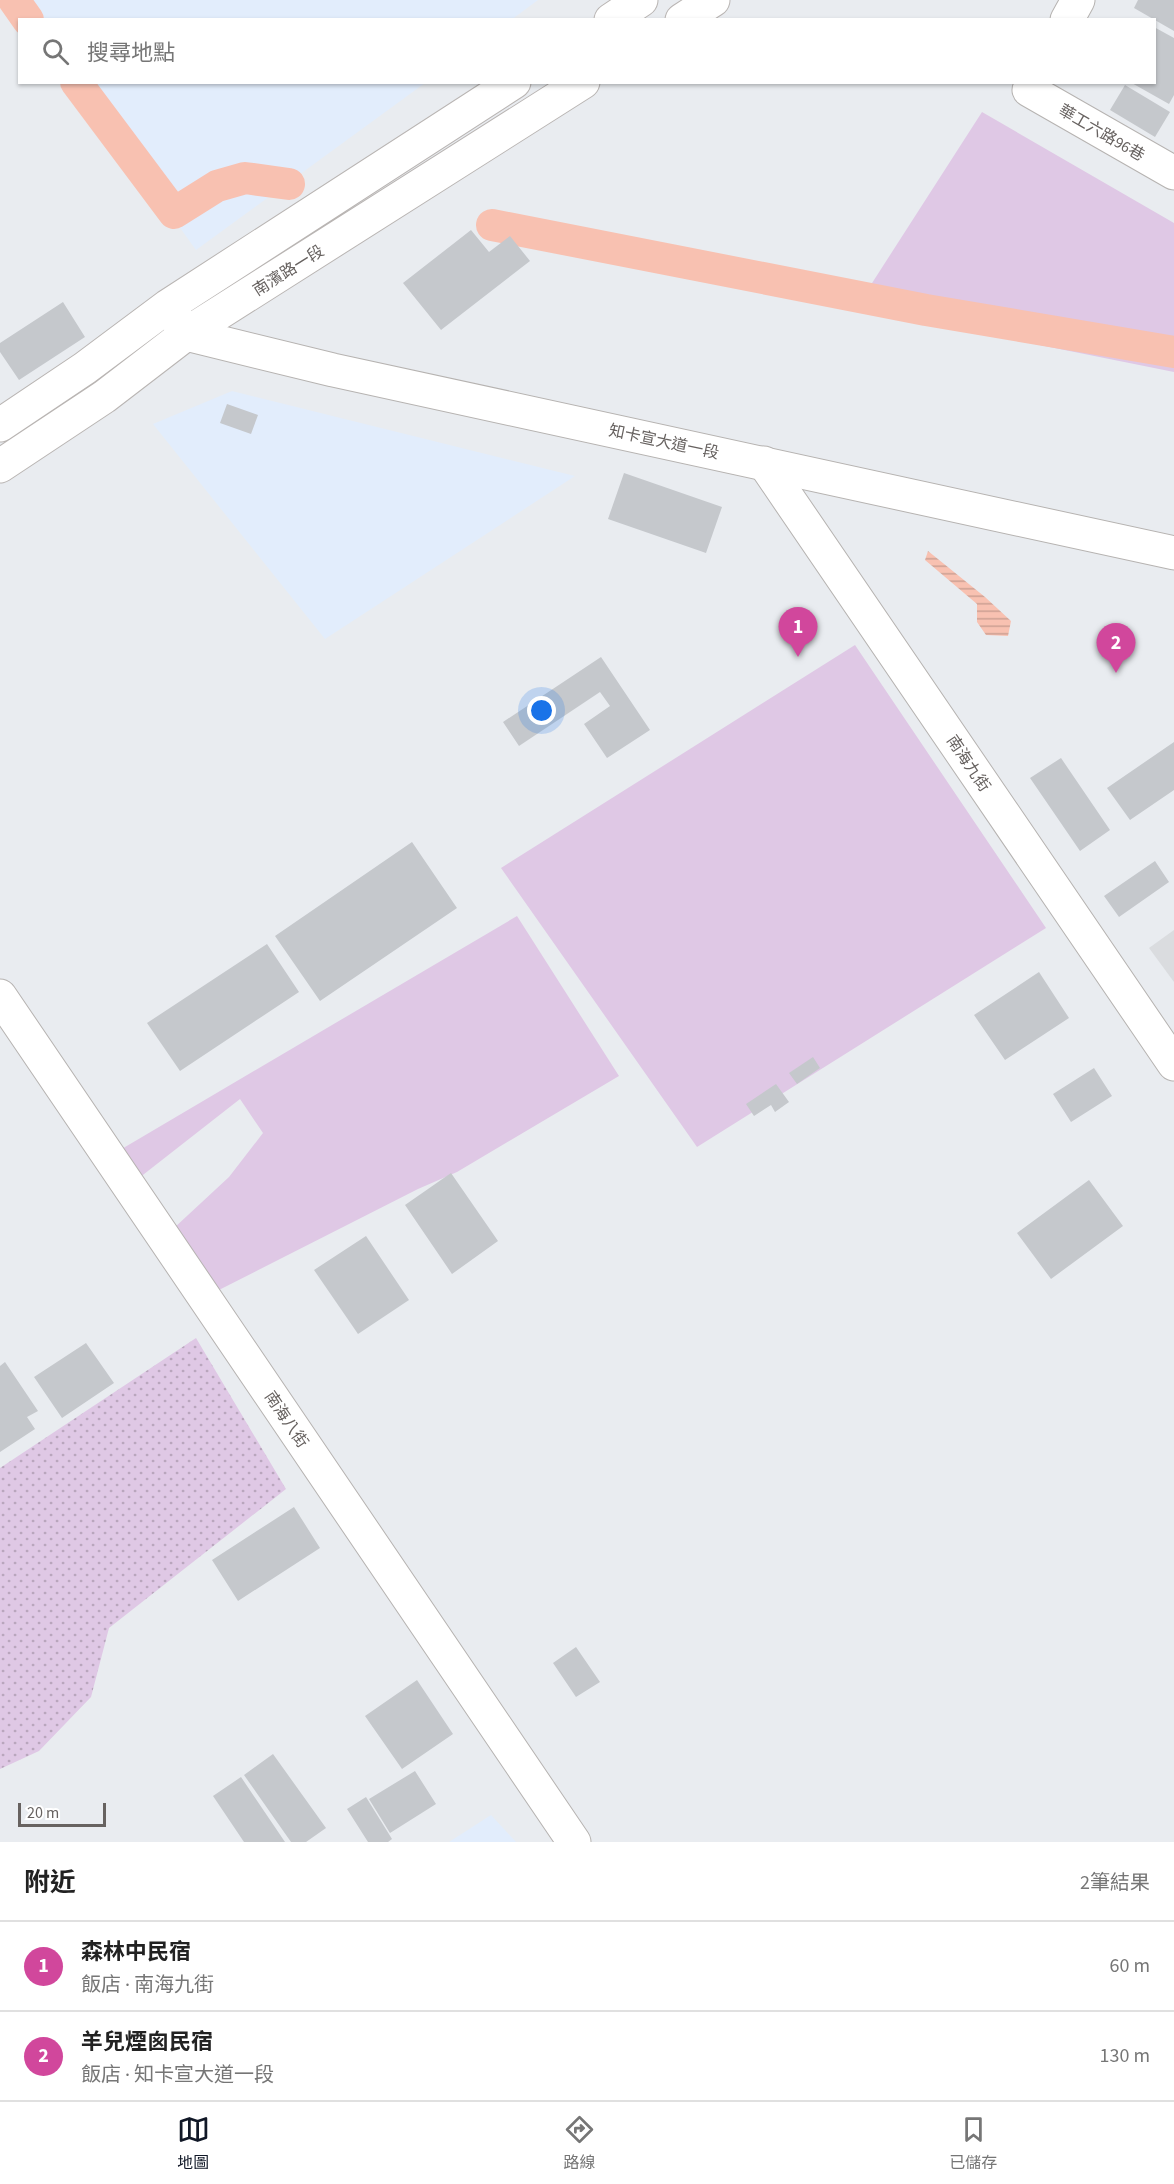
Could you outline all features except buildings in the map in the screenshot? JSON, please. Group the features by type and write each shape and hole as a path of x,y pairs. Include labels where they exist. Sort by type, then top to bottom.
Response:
{"street":[{"path":"614,18 641,0"},
{"path":"685,18 713,0"},
{"path":"1068,18 1078,0"},
{"name":"南濱路一段","path":"0,425 85,368 168,306 511,84"},
{"name":"南濱路一段","path":"0,466 104,397 186,334 580,84"},
{"name":"華工六路96巷","path":"1031,86 1174,173"},
{"path":"168,306 186,334"},
{"name":"知卡宣大道一段","path":"186,334 333,370 1174,553"},
{"name":"南海九街","path":"764,463 1174,1064"},
{"name":"南海八街","path":"0,996 574,1842"}],"shaded area":[{"path":"17,0 538,0 514,18 30,18"},
{"path":"77,84 424,84 196,250"},
{"path":"982,112 1174,223 1174,372 856,308"},
{"path":"232,391 575,476 325,639 153,424"},
{"path":"928,551 1011,621 1008,636 986,635 977,622 977,604 925,560"},
{"path":"855,645 1046,928 697,1147 501,868"},
{"path":"517,916 619,1076 457,1172 418,1189 213,1293 174,1228 229,1177 263,1133 240,1099 139,1178 120,1150"},
{"path":"1174,930 1174,982 1149,948"},
{"path":"196,1338 286,1489 109,1628 91,1697 39,1751 0,1769 0,1468"},
{"path":"491,1815 516,1842 449,1842"}],"waterway":[{"path":"14,0 27,18"},
{"path":"77,84 174,213 217,186 245,178 289,184"},
{"path":"492,225 926,310 1174,352"}],"place":[{"name":"森林中民宿","path":"798,657"},
{"name":"羊兒煙囪民宿","path":"1116,673"}]}
